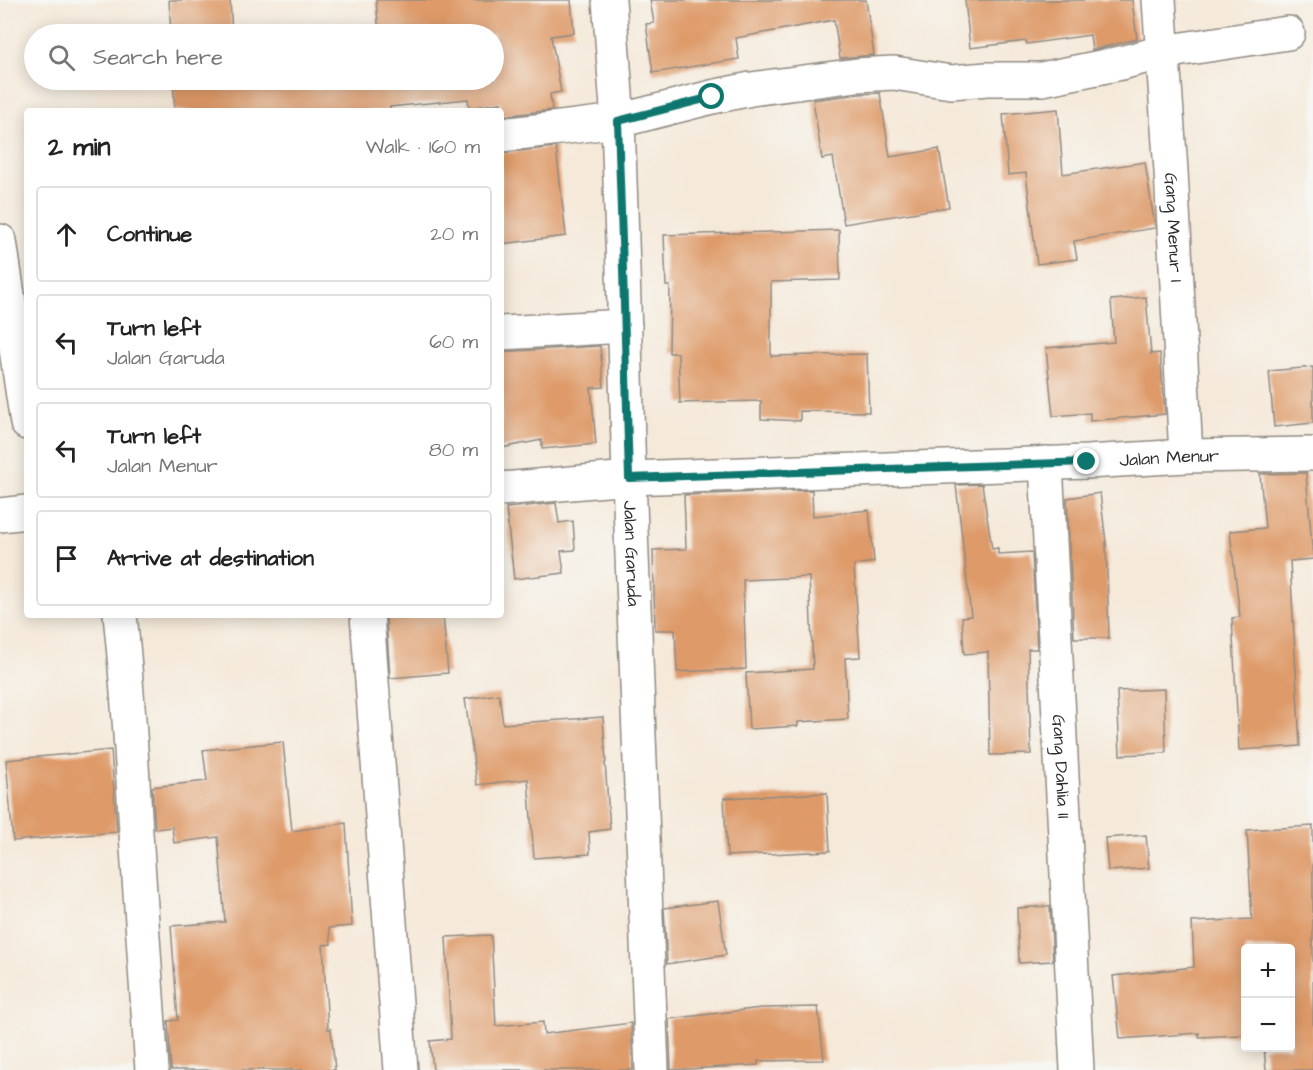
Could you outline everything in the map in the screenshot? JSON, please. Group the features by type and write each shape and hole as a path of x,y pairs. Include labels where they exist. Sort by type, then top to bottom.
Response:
{"street":[{"name":"Jalan Garuda","path":"609,0 618,121 652,1070"},
{"name":"Gang Menur I","path":"1159,0 1186,456"},
{"path":"504,135 618,121 751,89 857,75 894,73 951,82 987,79 1042,79 1163,52 1288,33"},
{"path":"24,242 0,242 5,311 24,408"},
{"path":"504,333 625,326"},
{"name":"Jalan Menur","path":"504,489 629,478 1087,462 1186,456 1313,454"},
{"name":"Gang Dahlia II","path":"1046,463 1077,1070"},
{"path":"0,515 24,512"},
{"path":"120,618 132,741 152,1070"},
{"path":"367,618 402,1070"}],"building":[{"path":"169,0 230,0 231,24 170,24"},
{"path":"376,0 571,0 574,33 551,36 561,92 550,94 552,110 504,116 501,103 469,108 468,99 390,108 175,108 174,90 504,90 504,24 378,24"},
{"path":"650,0 866,0 874,55 840,58 834,20 736,38 739,59 653,73 646,24 654,23"},
{"path":"965,0 1132,0 1137,39 1092,50 1090,35 1027,44 1026,41 970,48"},
{"path":"880,93 890,157 939,149 949,207 844,224 833,157 822,159 813,100"},
{"path":"1058,109 1063,174 1145,162 1155,228 1074,241 1077,259 1037,264 1026,173 1008,175 1003,114"},
{"path":"556,147 566,236 504,244 504,153"},
{"path":"839,230 840,280 771,282 771,356 867,354 869,412 800,411 800,421 761,419 761,401 680,403 678,353 669,353 670,286 666,286 664,235"},
{"path":"1146,297 1151,354 1160,353 1165,414 1090,421 1090,413 1053,416 1046,348 1114,342 1111,300"},
{"path":"600,346 604,387 591,388 596,444 542,449 542,440 504,447 504,352"},
{"path":"1313,367 1313,423 1274,427 1269,371"},
{"path":"1306,473 1313,559 1290,561 1300,746 1239,750 1232,618 1240,617 1230,531 1265,528 1260,474"},
{"path":"982,484 992,549 998,548 998,554 1032,552 1037,649 1028,649 1031,754 990,755 988,652 964,654 962,617 971,616 956,485"},
{"path":"812,490 813,516 869,510 874,562 854,565 860,657 845,658 848,719 798,722 798,726 749,729 746,673 813,669 809,577 743,580 746,669 677,672 675,630 655,630 653,550 686,549 684,495"},
{"path":"1100,493 1106,542 1109,638 1074,638 1067,498"},
{"path":"556,503 559,523 573,521 575,550 561,551 564,573 514,579 506,508"},
{"path":"386,618 443,618 448,673 390,678"},
{"path":"1164,689 1166,753 1120,755 1117,691"},
{"path":"499,694 503,724 603,717 610,829 589,832 590,854 534,858 528,779 477,785 465,699"},
{"path":"283,742 292,831 346,823 352,926 329,928 331,944 323,945 328,1029 331,1029 335,1070 171,1070 168,1021 178,1020 171,926 225,922 218,837 174,843 172,827 155,829 152,787 207,781 203,750"},
{"path":"111,750 117,832 13,841 6,760"},
{"path":"827,793 830,851 727,856 724,798"},
{"path":"1313,826 1313,1070 1266,1070 1264,1052 1295,1052 1295,944 1241,944 1241,1035 1199,1037 1199,1033 1120,1039 1113,976 1194,967 1192,922 1252,919 1247,830"},
{"path":"1146,835 1149,868 1108,871 1105,838"},
{"path":"718,901 726,955 667,964 664,908"},
{"path":"1050,906 1053,961 1019,963 1017,908"},
{"path":"491,935 496,1026 543,1022 544,1034 631,1023 633,1070 433,1070 430,1041 451,1039 446,937"},
{"path":"818,1007 824,1060 758,1061 758,1065 671,1070 669,1019 761,1008"}],"route":[{"path":"712,97 618,121 629,478 1087,462"}]}
